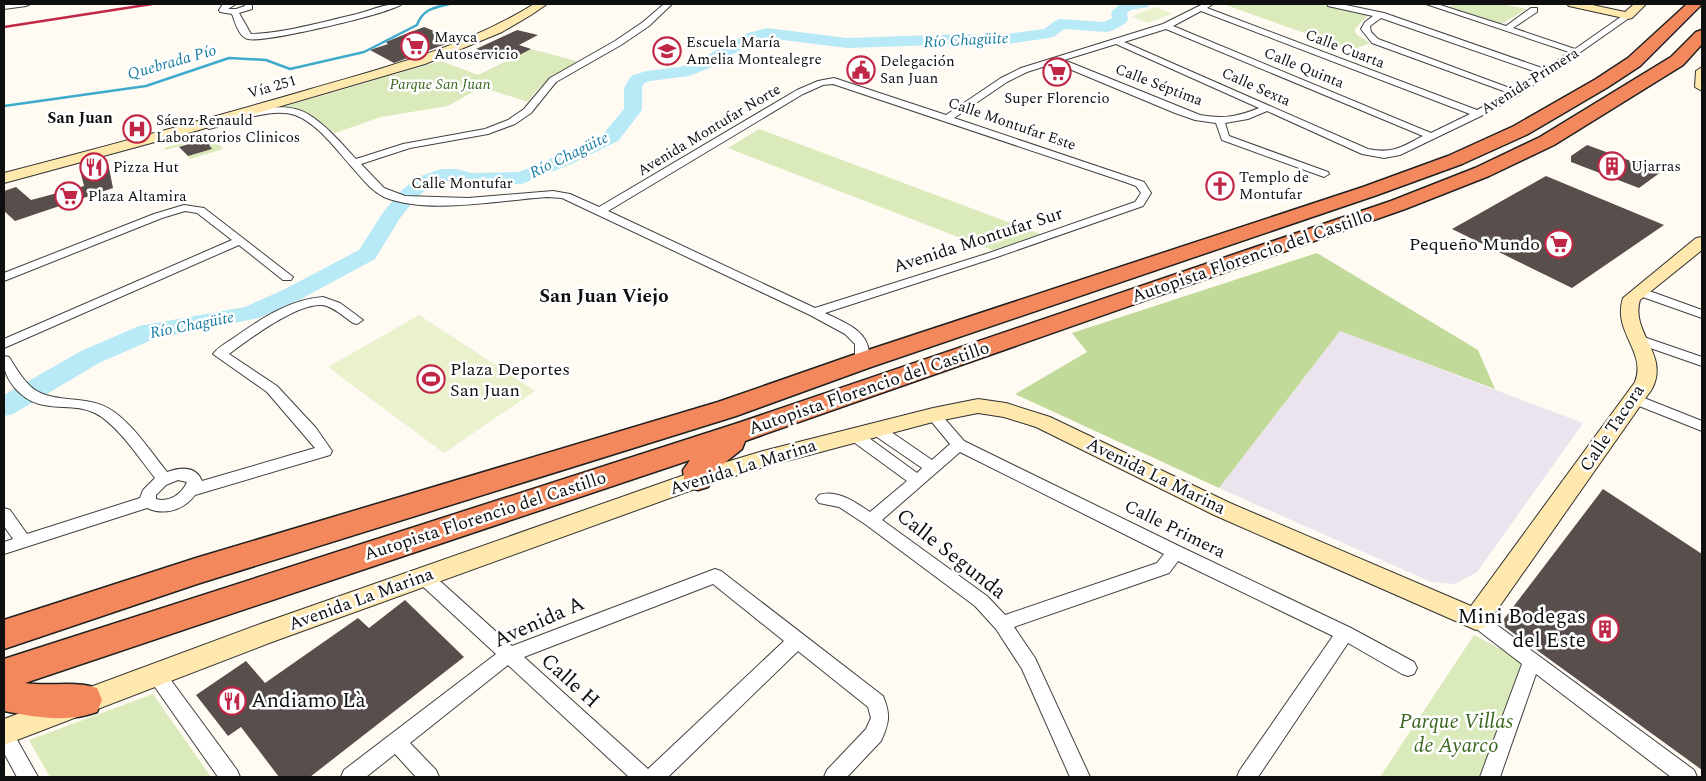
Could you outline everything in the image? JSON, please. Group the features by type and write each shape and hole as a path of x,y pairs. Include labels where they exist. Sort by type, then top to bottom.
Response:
{"highway":[{"name":"Autopista Florencio del Castillo","path":"4,635 196,571 727,408 862,361 1257,230 1455,160 1521,130 1602,83 1634,62 1690,7"},
{"name":"Autopista Florencio del Castillo","path":"4,674 748,430 1388,208 1482,172 1547,141 1677,61 1702,35"},
{"path":"698,479 697,470 748,430"},
{"path":"4,695 42,702 84,700"}],"street":[{"path":"4,7 26,4"},
{"path":"251,4 246,9 233,8 245,34 249,37 268,36 361,16 398,4"},
{"name":"Vía 251","path":"4,178 106,152 450,51 501,27 541,4"},
{"path":"354,163 410,145 487,132 512,122 531,108 553,80 618,43 646,24 668,4"},
{"path":"948,118 1004,80 1024,70 1166,26 1210,4"},
{"path":"1331,4 1381,15 1547,73"},
{"path":"1430,4 1577,52"},
{"path":"1573,4 1634,11"},
{"path":"1586,4 1634,11"},
{"name":"Calle Cuarta","path":"1202,9 1478,114"},
{"path":"1507,29 1534,10"},
{"name":"Avenida Primera","path":"1384,155 1396,153 1478,114 1516,93 1634,11"},
{"path":"1381,15 1366,24 1364,29 1366,34 1375,41 1516,93"},
{"name":"Calle Quinta","path":"1166,26 1432,136"},
{"name":"Calle Sexta","path":"1118,42 1366,152 1384,155"},
{"name":"Calle Séptima","path":"1058,61 1178,111 1198,118 1220,121 1225,138 1324,174"},
{"path":"1702,71 1702,87"},
{"name":"Calle Montufar Este","path":"834,81 1129,180 1140,184 1146,193"},
{"name":"Avenida Montufar Norte","path":"602,211 800,92 821,83 834,81"},
{"path":"1220,121 1245,117 1267,108"},
{"name":"Calle Montufar","path":"106,152 250,116 294,112 308,118 354,163 376,188 394,196 410,199 492,200 561,194 602,211 649,236 814,312 850,331 858,337 862,344 862,361"},
{"name":"Avenida Montufar Sur","path":"814,312 984,258 1130,207 1142,202 1146,193"},
{"path":"4,278 158,216 184,208 193,208 207,214 287,277"},
{"path":"4,344 239,241"},
{"name":"Calle Tacora","path":"1476,619 1634,399 1647,378 1646,358 1629,320 1628,307 1632,298 1702,242"},
{"path":"1641,292 1702,314"},
{"path":"4,548 148,502 153,505 170,505 179,501 193,490 325,451 311,432 272,389 220,354 248,333 302,304 325,301 357,320"},
{"path":"1638,339 1702,362"},
{"path":"4,360 28,393 45,400 77,404 103,411 164,478"},
{"path":"1634,399 1702,426"},
{"name":"Avenida La Marina","path":"4,734 84,700 698,479 853,434 978,406 1006,410 1043,422 1222,509 1476,619"},
{"name":"Calle Primera","path":"933,415 959,445 1175,552 1345,633 1408,668"},
{"path":"876,429 932,467"},
{"path":"853,434 916,480"},
{"path":"871,520 959,445"},
{"path":"148,502 148,494 154,486 164,478 178,474 190,475 195,480 193,490"},
{"name":"Calle Segunda","path":"824,499 844,502 981,601 1002,624 1029,664 1080,777"},
{"path":"4,514 24,542"},
{"path":"1002,624 1163,568 1175,552"},
{"name":"Avenida A","path":"351,777 508,655 715,576 797,640"},
{"name":"Calle H","path":"424,577 643,777"},
{"path":"1476,619 1686,777"},
{"path":"1247,777 1345,633"},
{"path":"654,777 797,640 876,702 880,718 874,735 834,777"},
{"path":"1490,777 1532,660"},
{"path":"156,674 230,777"},
{"path":"4,734 28,777"},
{"path":"397,742 429,777"}],"shaded area":[{"path":"1340,331 1583,423 1477,572 1455,584 1431,582 1219,488"}],"green space":[{"path":"1223,4 1319,4 1368,15 1355,29 1356,34 1370,43 1352,50"},
{"path":"1455,4 1501,4 1527,9 1501,24 1449,7"},
{"path":"1156,7 1172,14 1147,23 1132,16"},
{"name":"Parque San Juan","path":"531,49 580,62 545,83 528,102 482,87 448,106 381,117 335,133 319,121 300,111 272,110 441,61 478,75"},
{"path":"759,129 1043,235 992,250 728,148"},
{"path":"212,134 223,149 190,159 188,156 212,149 205,139 166,150 164,148"},
{"path":"1317,253 1478,350 1495,389 1340,331 1219,488 1015,394 1087,352 1072,333"},
{"name":"Plaza Deportes San Juan","path":"419,315 535,391 444,453 328,367"},
{"name":"Parque Villas de Ayarco","path":"1474,635 1525,662 1482,777 1380,777"},
{"path":"153,694 211,777 50,777 29,740"}],"building":[{"name":"Mayca Autoservicio","path":"424,27 457,40 394,63 370,50 388,44 386,42"},
{"path":"517,30 538,35 519,45 531,49 510,60 476,49"},
{"path":"205,139 212,149 188,156 179,147"},
{"name":"Ujarras","path":"1587,145 1661,172 1639,188 1571,162 1571,156"},
{"name":"Plaza Altamira","path":"108,163 113,188 15,221 4,211 4,191 16,187 31,200 84,186 80,170"},
{"name":"Pequeño Mundo","path":"1546,176 1664,225 1572,288 1452,229"},
{"name":"Mini Bodegas del Este","path":"1603,489 1702,554 1702,770 1505,627 1504,619"},
{"path":"405,600 464,657 310,777 279,777 241,727 228,736 196,695 246,661 265,683 358,618 369,628"}],"waterway":[{"name":"Quebrada Pío","path":"4,106 146,86 229,58 266,60 290,69 364,52 417,25 422,16 429,10 449,4"},
{"name":"Río Chagüite","path":"4,407 90,357 148,332 251,313 293,294 367,254 391,215 409,194 425,181 441,175 456,175 472,179 522,178 611,137 633,110 633,88 637,80 646,76 683,72 706,63 754,36 767,33 847,43 965,39 993,41 1049,33 1060,24 1107,27 1120,20 1119,12 1127,6 1143,4"}],"railway":[{"path":"4,27 152,4"}],"place":[{"name":"Mayca Autoservicio","path":"415,46"},
{"name":"Escuela María Amelia Montealegre","path":"667,51"},
{"name":"Delegación San Juan","path":"861,70"},
{"name":"Super Florencio","path":"1057,72"},
{"name":"Sáenz Renauld Laboratorios Clinicos","path":"137,129"},
{"name":"Ujarras","path":"1612,166"},
{"name":"Pizza Hut","path":"94,167"},
{"name":"Templo de Montufar","path":"1220,186"},
{"name":"Plaza Altamira","path":"69,196"},
{"name":"Pequeño Mundo","path":"1559,244"},
{"name":"Plaza Deportes San Juan","path":"431,379"},
{"name":"Mini Bodegas del Este","path":"1605,629"},
{"name":"Andiamo Là","path":"232,701"}],"district":[{"name":"San Juan","path":"80,118"},
{"name":"San Juan Viejo","path":"604,296"}]}
